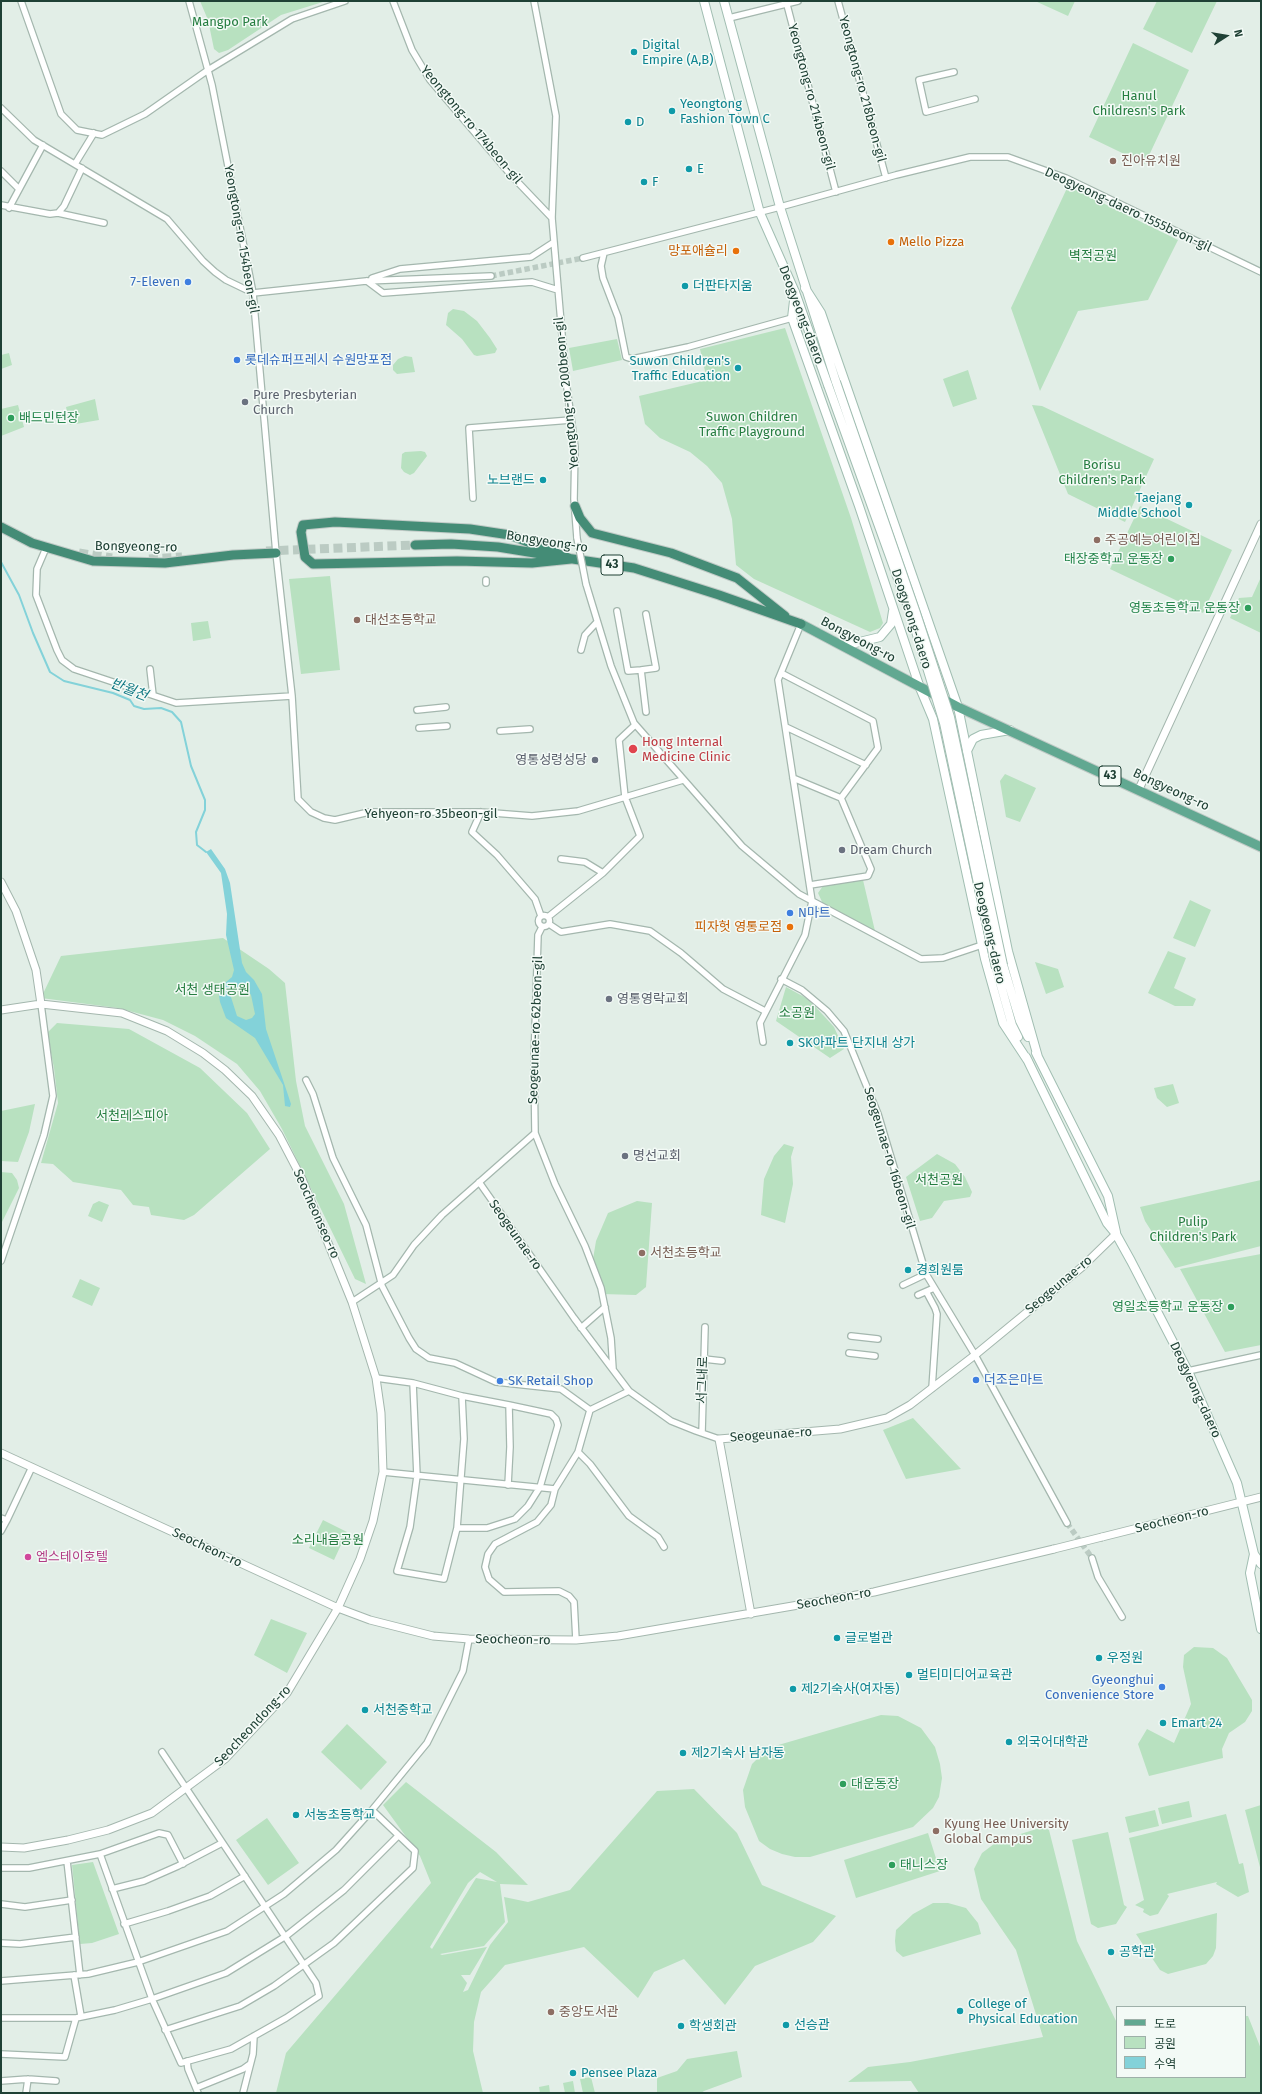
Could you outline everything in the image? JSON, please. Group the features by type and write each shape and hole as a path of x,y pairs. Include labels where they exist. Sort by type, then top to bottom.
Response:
{"highway":[{"path":"575,506 580,518 592,533 671,553 736,578 797,623"},
{"path":"336,522 470,529 510,535 571,559 532,563 457,561 313,564 305,557 301,532 303,525 336,522"},
{"name":"Bongyeong-ro","path":"1,527 32,543 93,561 157,563 276,553"},
{"name":"Bongyeong-ro","path":"415,545 451,544 498,547 634,568 719,595 797,623"}],"main road":[{"name":"Deogyeong-daero","path":"704,1 760,213 795,292 832,383"},
{"name":"Deogyeong-daero","path":"724,1 780,207 832,383 911,615 944,723 1012,1025 1107,1223 1116,1234 1188,1371 1237,1483 1254,1554 1261,1564"},
{"path":"805,288 821,313 958,707 1008,951 1038,1057"},
{"path":"795,292 792,318 859,506 920,688 933,719 982,945 1004,1023 1028,1061"},
{"path":"843,646 874,639 884,633 891,624 893,610"},
{"name":"Bongyeong-ro","path":"797,623 958,707 1139,789 1261,848"},
{"path":"967,751 974,739 981,734 1010,730"},
{"name":"Deogyeong-daero","path":"999,967 1020,1021 1108,1196 1116,1234"},
{"name":"Deogyeong-daero","path":"1254,1554 1250,1573 1261,1629"}],"street":[{"path":"21,1 61,114 78,130 102,135 145,114 208,70 292,19 346,1"},
{"name":"Yeongtong-ro 154beon-gil","path":"189,1 208,70 253,292 276,553 292,696"},
{"name":"Yeongtong-ro 174beon-gil","path":"393,1 412,50 430,80 510,174 552,218"},
{"name":"Yeongtong-ro 200beon-gil","path":"534,1 556,116 552,218 566,381 575,447 575,506 577,538 586,584 597,622 611,666 635,725 742,846 799,894 921,959 943,958 982,945"},
{"path":"729,18 786,2 798,1"},
{"name":"Yeongtong-ro 218beon-gil","path":"838,1 886,178"},
{"name":"Yeongtong-ro 214beon-gil","path":"786,2 836,192"},
{"path":"954,72 919,80 926,112 975,99"},
{"path":"1,108 34,140 167,219 203,261 215,272 226,280 253,292 366,281 491,276"},
{"path":"75,164 94,133"},
{"path":"9,208 42,145"},
{"name":"Deogyeong-daero 1555beon-gil","path":"583,258 970,157 1008,157 1066,178 1261,272"},
{"path":"58,213 64,206 82,168"},
{"path":"1,170 19,189"},
{"path":"1,205 9,208 50,214 58,213 104,222"},
{"path":"366,281 400,269 531,257 554,242"},
{"path":"604,253 601,266 603,278 618,317 626,357 632,359 688,347 792,318"},
{"path":"366,281 383,293 532,282 558,290"},
{"path":"473,498 469,428 571,420"},
{"path":"1139,789 1261,524"},
{"path":"46,548 36,570 36,595 56,650 62,660 74,669 176,703 292,696"},
{"path":"617,611 628,671 656,668 646,614"},
{"path":"581,650 585,635 597,622"},
{"path":"763,1042 760,1023 781,979 805,935 812,901 778,680 797,623"},
{"path":"150,669 153,695"},
{"path":"641,670 646,712"},
{"path":"781,673 873,721 878,748 841,798"},
{"name":"Yehyeon-ro 35beon-gil","path":"292,696 298,799 311,812 324,818 335,820 369,812 481,812 532,816 578,811 683,780"},
{"path":"417,710 446,707"},
{"path":"548,918 603,873 640,836 625,797 619,740 635,725"},
{"path":"419,728 447,726"},
{"path":"786,727 866,765"},
{"path":"500,731 530,729"},
{"path":"793,778 841,798 871,869 868,876 810,885"},
{"path":"481,812 472,832 497,855 535,899 541,916 548,918"},
{"path":"561,860 585,862 603,873"},
{"path":"1,882 16,911 34,963 53,1096 44,1135 1,1261"},
{"name":"Seogeunae-ro 62beon-gil","path":"541,916 538,921 542,927 538,935 534,1062 534,1133 555,1184 585,1246 600,1288 611,1338 613,1369"},
{"path":"548,918 549,924 561,932 610,924 650,931 681,953 723,989 765,1011"},
{"path":"542,927 549,924"},
{"name":"Seogeunae-ro 16beon-gil","path":"781,979 802,990 827,1011 844,1031 878,1114 926,1274 942,1303 975,1355 1067,1523"},
{"name":"Seocheonseo-ro","path":"1,1010 41,1004 122,1013 166,1031 203,1053 225,1070 252,1096 279,1135 302,1179 352,1302 376,1378 381,1413 383,1472 373,1521 360,1559 338,1608"},
{"path":"306,1080 313,1094 332,1158 366,1225 381,1283 409,1338 416,1348 429,1358 455,1363 496,1382 562,1389 590,1410"},
{"path":"352,1302 393,1275 414,1245 442,1215 534,1133"},
{"name":"Seogeunae-ro","path":"479,1182 581,1328 629,1391 671,1420 719,1439 827,1431 887,1418 910,1405 975,1355 1082,1267 1116,1234"},
{"path":"902,1285 926,1274"},
{"path":"918,1295 926,1293 934,1288"},
{"path":"926,1293 937,1314 932,1388"},
{"path":"935,1308 942,1303"},
{"path":"581,1328 605,1307"},
{"name":"서그내로","path":"702,1432 705,1327"},
{"path":"851,1336 878,1339"},
{"path":"849,1353 875,1356"},
{"path":"1188,1371 1261,1355"},
{"path":"704,1359 722,1361"},
{"path":"376,1378 413,1383 462,1396 550,1414 556,1419 558,1425 540,1487 528,1506 515,1519 487,1528 457,1528"},
{"path":"413,1383 417,1476 410,1527 397,1571 444,1579 457,1528 462,1480 464,1439 462,1396"},
{"path":"576,1640 574,1602 569,1596 559,1591 504,1592 489,1579 485,1567 488,1554 495,1544 537,1522 551,1505 555,1489 578,1452 590,1410 629,1391"},
{"path":"508,1484 510,1447 509,1405"},
{"path":"719,1439 751,1614"},
{"path":"578,1452 590,1464 629,1516 658,1537 664,1547"},
{"name":"Seocheon-ro","path":"1,1453 338,1608 370,1620 426,1634 470,1639 576,1640 618,1636 751,1614 914,1583 1242,1503 1261,1497"},
{"path":"1,1531 4,1519 32,1467"},
{"path":"383,1472 555,1489"},
{"path":"1092,1558 1098,1577 1122,1617"},
{"name":"Seocheondong-ro","path":"1,1848 24,1848 68,1840 108,1830 152,1813 225,1759 287,1693 338,1608"},
{"path":"1,1981 77,1975 138,1962 227,1931 284,1894 336,1850 372,1810 427,1743 463,1671 470,1639"},
{"path":"100,1854 152,1999 181,2063 231,2049 286,2018 319,1996 316,1983 305,1964 162,1752"},
{"path":"165,2030 240,2006 305,1964 334,1944 414,1868 415,1851 372,1810"},
{"path":"1,1868 29,1868 100,1854 159,1833 168,1836 183,1864"},
{"path":"1,2018 78,2017 115,2010 152,1999 226,1973 286,1936 344,1890 398,1836"},
{"path":"112,1889 144,1881 183,1864 222,1843"},
{"path":"1,2054 65,2057 78,2017 76,1937 68,1861"},
{"path":"124,1924 168,1911 210,1896 245,1876"},
{"path":"1,1904 25,1907 72,1900"},
{"path":"1,1943 20,1944 76,1937"},
{"path":"243,2093 250,2064 254,2036"},
{"path":"187,2061 188,2069 197,2090 243,2069 250,2064"},
{"path":"26,2093 28,2079"},
{"path":"1,2081 28,2079 56,2081"}],"green space":[{"name":"Mangpo Park","path":"200,1 326,1 281,15 228,50 219,53 214,49 208,20"},
{"path":"1035,1 1075,1 1068,16"},
{"path":"1157,1 1217,1 1192,53 1143,29"},
{"name":"Hanul Childresn's Park","path":"1133,43 1189,70 1145,164 1089,137"},
{"name":"벽적공원","path":"1068,186 1178,240 1148,300 1078,311 1040,391 1011,308"},
{"path":"453,309 464,311 477,321 497,349 495,353 477,356 474,355 462,339 446,325 448,313"},
{"name":"Suwon Children Traffic Playground","path":"785,328 851,518 883,623 880,628 870,632 754,579 736,565 732,519 722,483 707,466 690,452 660,438 645,424 639,396 707,380 700,349"},
{"path":"617,339 622,360 573,371 569,348"},
{"path":"9,353 12,365 1,369 1,355"},
{"path":"405,356 412,357 415,372 397,374 393,370 393,365 398,359"},
{"path":"968,370 977,399 953,407 943,379"},
{"path":"95,399 99,420 70,425 66,407"},
{"name":"배드민턴장","path":"18,405 24,427 1,436 1,409"},
{"name":"Borisu Children's Park","path":"1032,405 1042,406 1154,459 1125,522 1068,494"},
{"path":"405,452 425,452 427,456 414,473 410,475 404,472 401,468 402,454"},
{"name":"태장중학교 운동장","path":"1140,506 1232,550 1203,613 1110,569"},
{"path":"330,576 340,670 301,674 289,579"},
{"name":"영동초등학교 운동장","path":"1261,577 1261,633 1230,618 1239,598 1252,597"},
{"path":"208,621 211,638 193,641 191,623"},
{"path":"1005,774 1036,788 1020,822 1006,817 1000,781"},
{"path":"863,880 875,931 823,904 818,893 823,886 820,883 830,885"},
{"path":"1190,900 1211,910 1195,947 1173,938"},
{"name":"서천 생태공원","path":"223,938 269,969 285,983 296,1081 305,1126 344,1204 366,1284 355,1279 282,1129 260,1091 237,1064 195,1036 163,1020 118,1008 41,998 61,956"},
{"path":"1168,951 1186,958 1174,988 1196,999 1193,1006 1175,1006 1148,993"},
{"path":"1035,962 1058,969 1064,987 1046,994"},
{"name":"소공원","path":"786,987 808,999 824,1016 834,1027 844,1049 830,1058 776,1021"},
{"name":"서천레스피아","path":"57,1023 129,1029 200,1068 247,1113 270,1149 194,1215 184,1220 151,1215 149,1207 133,1205 121,1190 73,1182 53,1164 41,1163 58,1103 54,1068 47,1033"},
{"path":"1173,1084 1179,1103 1167,1107 1157,1098 1154,1088"},
{"path":"35,1104 29,1132 18,1162 1,1161 1,1111"},
{"path":"784,1144 794,1147 791,1157 793,1184 785,1223 761,1215 764,1179 774,1156"},
{"name":"서천공원","path":"937,1154 955,1164 965,1177 972,1192 970,1197 944,1201 932,1218 920,1221 906,1177"},
{"path":"1,1172 12,1173 17,1180 19,1188 1,1224"},
{"name":"Pulip Children's Park","path":"1261,1180 1261,1246 1175,1268 1145,1221 1140,1207"},
{"path":"99,1201 109,1205 102,1222 88,1216 93,1204"},
{"path":"637,1201 652,1203 646,1287 636,1295 602,1294 592,1265 596,1241 608,1213"},
{"name":"영일초등학교 운동장","path":"1261,1254 1261,1345 1225,1352 1180,1269"},
{"path":"80,1279 100,1288 92,1306 72,1297"},
{"path":"913,1418 961,1469 906,1479 883,1430"},
{"name":"소리내음공원","path":"323,1520 347,1532 334,1560 309,1548"},
{"path":"271,1619 307,1633 287,1673 254,1655"},
{"path":"1194,1647 1213,1648 1227,1658 1252,1700 1252,1711 1245,1722 1229,1733 1222,1749 1223,1758 1149,1776 1138,1744 1147,1729 1174,1743 1191,1704 1183,1667 1184,1655"},
{"name":"대운동장","path":"881,1715 898,1716 921,1728 935,1747 942,1778 939,1797 933,1808 913,1827 810,1857 795,1857 782,1854 770,1849 759,1841 745,1807 743,1790 752,1764 762,1754 775,1746"},
{"path":"347,1724 387,1762 361,1790 321,1752"},
{"path":"406,1782 496,1852 528,1885 500,1884 505,1922 484,1946 440,1954 442,1955 487,1947 470,1975 461,1975 467,1983 463,1992 468,1990 490,1945 508,1922 504,1897 528,1902 570,1890 657,1791 694,1789 737,1833 762,1885 836,1916 813,1942 755,1966 725,2005 684,1959 654,1972 638,1998 584,1947 505,1965 481,1992 474,2022 473,2051 483,2093 276,2093 286,2053 431,1883 420,1856 383,1805","holes":["480,1872 497,1882 476,1878 432,1949 430,1947 468,1883"]},
{"path":"1189,1801 1192,1817 1162,1824 1158,1808"},
{"path":"1261,1805 1261,1871 1245,1810"},
{"path":"1155,1810 1159,1826 1129,1833 1125,1817"},
{"path":"1226,1814 1239,1864 1243,1863 1249,1892 1238,1897 1216,1884 1217,1882 1167,1894 1169,1896 1158,1914 1150,1916 1143,1912 1144,1909 1135,1905 1144,1900 1129,1838"},
{"path":"267,1818 299,1863 268,1885 236,1840"},
{"path":"1043,1827 1049,1830 1077,1941 1116,2021 1116,2078 1246,2078 1246,2016 1248,2016 1261,2049 1261,2093 919,2093 911,2081 848,2082 868,2067 910,2062 1043,2037 1016,1950 981,1899 974,1869 982,1853 998,1841"},
{"path":"1108,1832 1124,1905 1127,1907 1116,1924 1098,1928 1091,1924 1072,1840"},
{"name":"태니스장","path":"928,1833 940,1871 856,1898 844,1860"},
{"path":"93,1862 119,1934 92,1943 80,1944 72,1865"},
{"path":"933,1903 948,1903 966,1908 978,1923 981,1934 903,1957 896,1951 896,1930 913,1914"},
{"path":"1217,1913 1216,1948 1213,1956 1206,1964 1168,1974 1160,1970 1136,1934"},
{"path":"737,2051 742,2077 701,2093 657,2093 657,2078 677,2071 687,2059"},
{"path":"591,2077 595,2093 583,2093 580,2079"},
{"path":"573,2081 575,2093 565,2093 563,2083"},
{"path":"549,2085 550,2093 540,2093 539,2087"}],"water":[{"path":"211,849 225,869 230,883 242,963 246,972 254,980 262,994 266,1029 291,1104 290,1107 285,1106 283,1085 255,1038 226,1018 220,1002 218,989 232,977 234,970 226,935 227,914 221,873 206,852","holes":["239,987 247,989 251,995 255,1014 252,1018 246,1020 237,1016 230,994 233,989"]}],"waterway":[{"name":"반월천","path":"1,562 19,595 33,633 50,672 64,681 113,693 130,700 134,706 144,709 161,708 172,712 181,722 191,766 205,800 205,810 196,832 197,845 206,852"}],"tunnel":[{"path":"491,276 583,258"},
{"path":"266,551 415,545"},
{"path":"79,553 112,558"},
{"path":"149,559 182,557"},
{"path":"1067,1523 1092,1558"}],"place":[{"name":"Digital Empire (A,B)","path":"634,52"},
{"name":"Yeongtong Fashion Town C","path":"672,111"},
{"name":"D","path":"628,122"},
{"name":"진아유치원","path":"1113,161"},
{"name":"E","path":"689,169"},
{"name":"F","path":"644,182"},
{"name":"Mello Pizza","path":"891,242"},
{"name":"망포애슐리","path":"736,251"},
{"name":"7-Eleven","path":"188,282"},
{"name":"더판타지움","path":"685,286"},
{"name":"롯데슈퍼프레시 수원망포점","path":"237,360"},
{"name":"Suwon Children's Traffic Education","path":"738,368"},
{"name":"Pure Presbyterian Church","path":"245,402"},
{"name":"배드민턴장","path":"11,418"},
{"name":"노브랜드","path":"543,480"},
{"name":"Taejang Middle School","path":"1189,505"},
{"name":"주공예능어린이집","path":"1097,540"},
{"name":"태장중학교 운동장","path":"1171,559"},
{"name":"영동초등학교 운동장","path":"1248,608"},
{"name":"대선초등학교","path":"357,620"},
{"name":"Hong Internal Medicine Clinic","path":"633,749"},
{"name":"영통성령성당","path":"595,760"},
{"name":"Dream Church","path":"842,850"},
{"name":"N마트","path":"790,913"},
{"name":"피자헛 영통로점","path":"790,927"},
{"name":"영통영락교회","path":"609,999"},
{"name":"SK아파트 단지내 상가","path":"790,1043"},
{"name":"명선교회","path":"625,1156"},
{"name":"서천초등학교","path":"642,1253"},
{"name":"경희원룸","path":"908,1270"},
{"name":"영일초등학교 운동장","path":"1231,1307"},
{"name":"더조은마트","path":"976,1380"},
{"name":"SK Retail Shop","path":"500,1381"},
{"name":"엠스테이호텔","path":"28,1557"},
{"name":"글로벌관","path":"837,1638"},
{"name":"우정원","path":"1099,1658"},
{"name":"멀티미디어교육관","path":"909,1675"},
{"name":"Gyeonghui Convenience Store","path":"1162,1687"},
{"name":"제2기숙사(여자동)","path":"793,1689"},
{"name":"서천중학교","path":"365,1710"},
{"name":"Emart 24","path":"1163,1723"},
{"name":"외국어대학관","path":"1009,1742"},
{"name":"제2기숙사 남자동","path":"683,1753"},
{"name":"대운동장","path":"843,1784"},
{"name":"서농초등학교","path":"296,1815"},
{"name":"Kyung Hee University Global Campus","path":"936,1831"},
{"name":"태니스장","path":"892,1865"},
{"name":"공학관","path":"1111,1952"},
{"name":"College of Physical Education","path":"960,2011"},
{"name":"중앙도서관","path":"551,2012"},
{"name":"선승관","path":"786,2025"},
{"name":"학생회관","path":"681,2026"},
{"name":"Pensee Plaza","path":"573,2073"}]}
